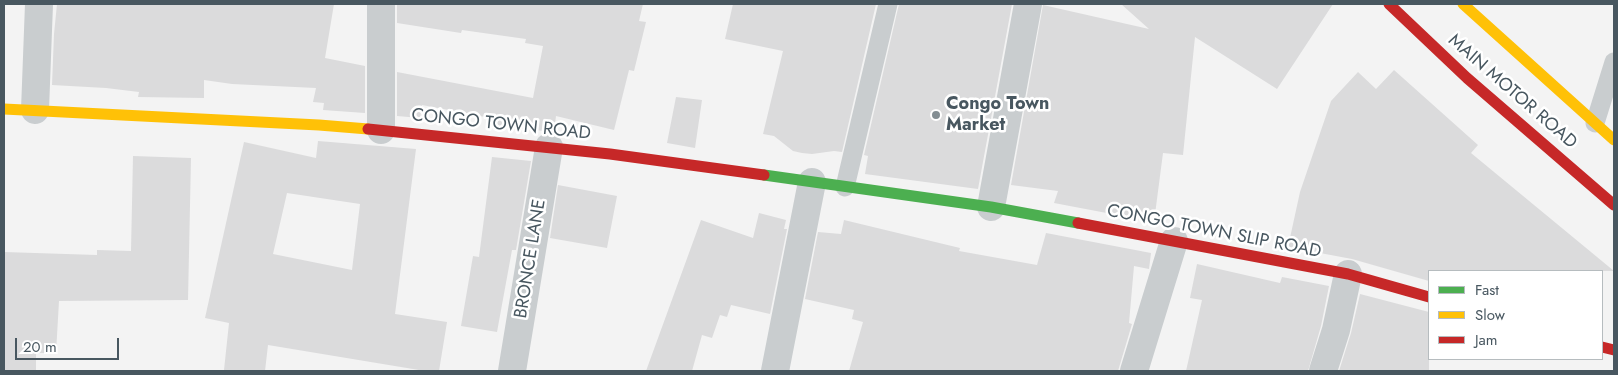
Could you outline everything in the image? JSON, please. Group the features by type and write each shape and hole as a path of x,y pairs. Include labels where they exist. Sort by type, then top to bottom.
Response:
{"main road":[{"name":"MAIN MOTOR ROAD","path":"1389,4 1467,78 1614,205"},
{"name":"MAIN MOTOR ROAD","path":"1463,4 1614,140"},
{"name":"CONGO TOWN ROAD","path":"4,109 260,121 381,130 610,154 991,207"},
{"name":"CONGO TOWN SLIP ROAD","path":"991,207 1348,274 1428,297"}],"street":[{"path":"35,110 39,4"},
{"path":"381,4 381,130"},
{"path":"991,207 1028,4"},
{"name":"BRONCE LANE","path":"512,371 549,147"},
{"path":"775,371 812,182"},
{"path":"1134,371 1174,241"},
{"path":"1323,371 1336,330 1348,274"}],"lane":[{"path":"845,187 888,4"},
{"path":"1595,123 1614,62"}],"building":[{"path":"57,4 334,4 325,58 365,66 365,113 323,110 324,103 313,102 316,88 232,84 204,80 204,98 138,97 139,92 52,85"},
{"path":"397,4 643,4 639,21 646,22 634,71 629,70 614,130 556,116 554,132 496,126 496,119 422,105 420,118 397,116 397,72 533,98 543,46 525,43 526,39 462,30 461,33 397,23"},
{"path":"733,4 876,4 842,152 834,151 812,154 793,151 774,136 763,134 783,51 725,39"},
{"name":"Congo Town Market","path":"899,4 1012,4 978,189 865,174 868,156 864,155"},
{"path":"1121,4 1333,4 1277,89 1195,37 1183,155 1163,153 1154,222 1054,203 1058,191 1011,185 1043,5 1149,29"},
{"path":"1394,70 1478,145 1471,153 1614,271 1428,270 1428,281 1352,259 1288,247 1300,192 1331,101 1358,72 1376,89"},
{"path":"676,97 702,100 695,148 667,143"},
{"path":"318,141 416,149 395,314 447,322 439,371 425,371 268,345 265,371 224,370 229,323 205,318 244,142 316,158","holes":["287,193 360,204 352,270 273,254"]},
{"path":"133,156 191,158 188,300 59,301 56,353 36,353 36,371 4,371 4,252 97,255 97,250 131,251"},
{"path":"492,157 531,161 516,250 512,250 497,332 461,326 473,256 479,257"},
{"path":"558,185 617,196 607,248 550,238"},
{"path":"759,213 786,220 784,229 787,229 770,314 731,305 727,317 720,315 712,338 702,335 692,371 646,371 701,220 753,238"},
{"path":"844,220 960,248 959,251 1037,265 1046,233 1151,253 1149,269 1134,266 1129,323 1132,324 1118,371 849,371 863,322 852,319 854,310 805,299 818,232 841,234"},
{"path":"1197,264 1280,283 1282,277 1329,286 1321,326 1308,371 1186,371 1202,300 1190,298"},
{"path":"1360,294 1428,312 1429,371 1339,371 1351,333"}],"traffic: fast":[{"path":"764,175 991,207 1078,223"}],"traffic: slow":[{"path":"1463,4 1614,140"},
{"path":"4,109 368,129"}],"traffic: jam":[{"path":"1389,4 1467,78 1614,205"},
{"path":"368,129 610,154 764,175"},
{"path":"1078,223 1348,274 1428,297"},
{"path":"1603,347 1614,350"}],"place":[{"name":"Congo Town Market","path":"936,115"}]}
